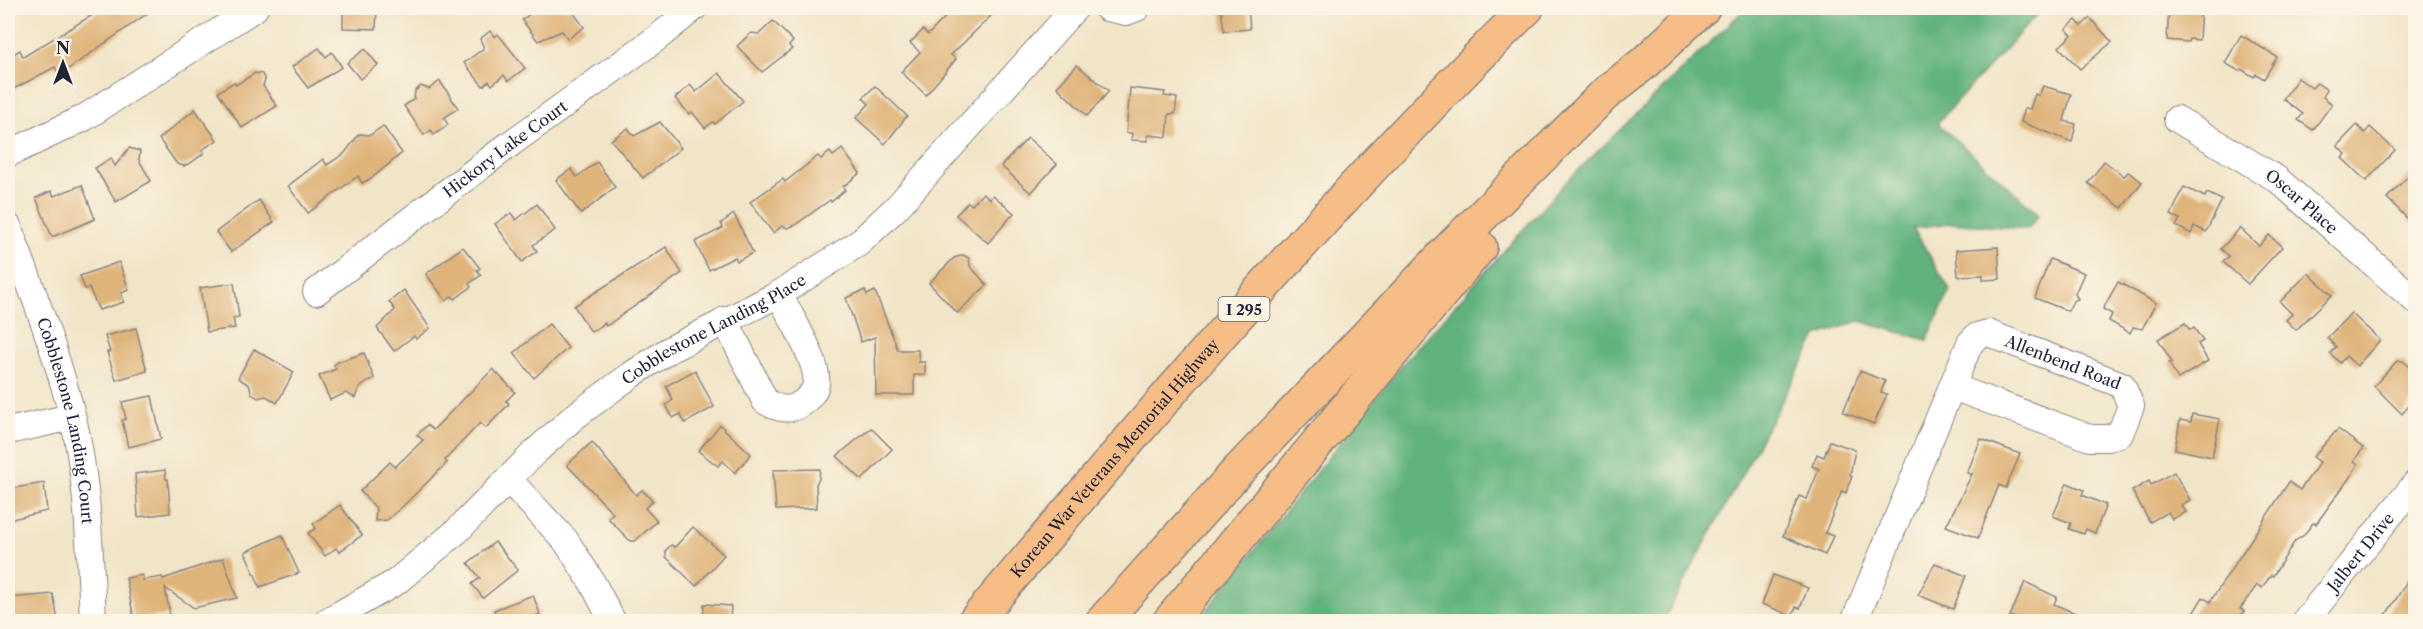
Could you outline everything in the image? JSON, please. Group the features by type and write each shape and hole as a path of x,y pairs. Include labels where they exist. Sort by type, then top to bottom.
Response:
{"highway":[{"name":"Korean War Veterans Memorial Highway","path":"974,621 1248,305 1379,161 1527,8"},
{"path":"1102,621 1353,348 1605,94 1643,64 1703,8"},
{"path":"1168,621 1472,255 1617,102 1643,64"}],"street":[{"path":"8,154 84,118 255,8"},
{"name":"Hickory Lake Court","path":"316,292 694,8"},
{"name":"Cobblestone Landing Place","path":"326,621 396,582 457,531 535,452 574,417 631,375 669,350 779,294 859,243 897,207 1075,8"},
{"path":"1107,8 1126,12 1137,8"},
{"name":"Oscar Place","path":"2177,119 2277,179 2415,301"},
{"name":"Cobblestone Landing Court","path":"8,226 42,316 72,417 88,539 93,621"},
{"path":"725,321 765,401 777,408 793,408 806,401 816,385 815,368 779,294"},
{"name":"Allenbend Road","path":"1861,619 1970,343 1977,336 1988,333 2122,385 2131,406 2120,434 2107,438 2090,438 1953,387"},
{"path":"8,431 72,417"},
{"path":"509,480 566,541 592,582 612,620"},
{"name":"Jalbert Drive","path":"2304,621 2415,483"}],"green space":[{"path":"1746,8 2043,8 1937,123 2039,214 2028,229 1949,223 1913,228 1950,290 1927,340 1859,321 1817,336 1663,621 1197,622 1406,360 1565,183"}],"building":[{"path":"104,8 155,8 68,69 59,74 55,67 8,92 8,57 20,50 23,57"},
{"path":"343,8 377,8 376,29 343,28"},
{"path":"538,8 570,8 584,27 568,39 562,31 538,41 522,20"},
{"path":"954,8 999,8 951,55 956,59 926,95 901,72 920,52 910,43 923,30 928,35"},
{"path":"1221,8 1248,8 1250,29 1224,31"},
{"path":"2169,8 2201,8 2199,40 2189,39 2188,42 2167,40"},
{"path":"2090,18 2112,42 2080,69 2059,47 2072,35 2066,29 2076,20 2081,26"},
{"path":"773,21 793,41 789,46 792,49 762,72 737,46 751,33 759,34"},
{"path":"490,31 495,37 498,34 525,68 508,81 504,75 492,85 489,81 483,86 464,63 484,48 480,39"},
{"path":"2241,35 2277,57 2264,79 2256,74 2254,77 2241,69 2239,71 2225,63"},
{"path":"319,48 326,57 332,52 342,67 308,88 292,67"},
{"path":"365,49 378,65 360,79 347,63"},
{"path":"1077,65 1109,91 1087,116 1057,87"},
{"path":"255,73 262,74 265,80 263,86 277,106 242,128 218,92 234,82 236,85"},
{"path":"719,73 743,101 715,124 713,122 705,128 692,112 689,114 675,98 690,85 696,92"},
{"path":"2298,78 2312,88 2317,83 2327,90 2323,97 2332,104 2313,130 2298,120 2303,114 2283,99"},
{"path":"440,81 458,108 444,118 448,125 434,135 431,130 424,135 404,106 414,99 415,91 421,86 429,89"},
{"path":"875,86 907,116 885,144 856,118 869,104 863,98"},
{"path":"2043,86 2071,94 2064,121 2076,124 2072,142 2021,122 2025,108 2030,109 2035,94 2039,96"},
{"path":"1130,88 1165,92 1164,96 1177,98 1175,114 1169,114 1167,137 1148,135 1148,141 1131,140 1132,133 1126,133"},
{"path":"195,109 217,140 202,150 204,153 184,166 177,164 159,139"},
{"path":"660,122 681,148 643,178 611,140 628,128 634,136"},
{"path":"2357,125 2365,133 2370,127 2395,150 2366,181 2342,158 2346,154 2337,146"},
{"path":"383,126 402,153 372,178 362,183 358,176 308,213 288,186 323,159 327,165 344,154 359,134 370,135"},
{"path":"1028,138 1057,164 1031,193 1001,166"},
{"path":"129,148 140,151 139,160 151,181 116,202 95,168 111,158 115,166"},
{"path":"842,149 860,173 843,187 845,190 831,202 830,200 795,225 787,228 782,226 773,233 750,202 783,179 785,182 818,156 821,159 830,152 833,156"},
{"path":"2104,161 2124,176 2128,172 2142,182 2122,208 2088,183"},
{"path":"597,162 615,187 581,214 556,180 571,169 577,177"},
{"path":"2415,169 2415,226 2387,198"},
{"path":"82,185 95,219 52,237 36,198 51,191 54,196"},
{"path":"2184,187 2205,197 2207,193 2222,200 2206,232 2194,226 2191,234 2176,226 2180,219 2171,215"},
{"path":"983,193 990,199 993,195 1014,213 988,243 956,215 968,202 972,205"},
{"path":"259,200 274,222 231,252 216,232"},
{"path":"537,204 555,230 533,245 537,251 522,262 495,224 511,213 516,220"},
{"path":"734,214 753,253 737,261 735,257 709,270 695,242 723,228 721,223"},
{"path":"2240,228 2259,246 2269,235 2282,247 2248,284 2223,262 2229,256 2221,249"},
{"path":"463,247 480,268 477,270 481,275 469,284 471,287 455,299 452,296 446,301 426,274"},
{"path":"666,247 682,273 606,326 605,323 591,332 574,306"},
{"path":"1998,247 2000,279 1983,280 1983,275 1958,276 1956,250"},
{"path":"963,255 969,258 970,266 987,285 957,313 929,283 954,258"},
{"path":"2050,259 2084,273 2075,294 2078,299 2073,301 2068,311 2035,298"},
{"path":"119,262 129,290 121,293 124,302 99,310 89,288 85,289 80,276"},
{"path":"2308,273 2332,295 2296,330 2286,320 2292,314 2280,302"},
{"path":"2118,282 2156,303 2142,329 2133,327 2130,333 2109,321 2112,314 2103,309"},
{"path":"234,283 239,317 233,318 235,328 207,332 200,288"},
{"path":"404,290 430,328 416,339 414,336 394,351 377,328 395,310 389,302"},
{"path":"865,290 867,295 875,291 898,350 918,350 919,362 925,362 925,375 914,375 914,395 876,395 875,337 861,342 846,298"},
{"path":"2351,313 2380,340 2357,366 2346,356 2340,363 2330,353 2336,347 2327,338"},
{"path":"2185,323 2190,330 2194,328 2203,341 2198,344 2208,361 2178,379 2169,363 2172,362 2158,339"},
{"path":"549,324 568,348 534,378 514,353"},
{"path":"136,328 147,371 116,380 107,352 110,352 105,336"},
{"path":"254,349 294,372 277,403 266,396 258,398 252,394 249,385 238,378"},
{"path":"364,353 374,378 359,388 355,398 346,393 330,400 319,376 336,369 334,365 338,362"},
{"path":"2397,361 2403,361 2415,373 2415,399 2402,414 2374,386"},
{"path":"493,369 515,392 506,401 509,404 486,428 480,423 445,460 447,463 387,520 375,521 376,508 360,491 390,462 395,467 423,440 417,435 427,425 433,430"},
{"path":"695,370 714,407 685,423 680,414 673,418 666,405 673,400 666,386"},
{"path":"1860,371 1885,381 1881,392 1887,394 1874,424 1843,412"},
{"path":"152,396 161,439 128,447 122,420 126,419 122,402"},
{"path":"2192,414 2220,419 2212,457 2175,449 2180,420 2191,422"},
{"path":"720,425 751,454 735,473 723,461 718,466 698,451"},
{"path":"871,428 892,449 862,480 837,456"},
{"path":"2338,429 2363,448 2354,461 2358,464 2353,473 2316,524 2313,523 2304,535 2295,541 2273,576 2271,575 2262,588 2257,585 2240,609 2244,611 2238,621 2192,621 2195,617 2192,615 2203,597 2210,602 2289,482 2300,490 2320,462 2313,457"},
{"path":"1981,439 2020,454 2006,488 1999,485 1978,538 1946,526 1972,474 1967,473"},
{"path":"1830,441 1855,450 1850,475 1852,476 1846,493 1842,491 1825,533 1833,536 1825,555 1783,536 1799,496 1807,499 1819,469 1812,466 1817,454 1824,457"},
{"path":"592,442 636,495 642,490 653,501 645,508 657,521 635,541 630,541 608,518 613,513 567,465"},
{"path":"820,469 816,484 817,508 776,510 773,470"},
{"path":"165,470 166,479 168,479 170,513 138,517 135,474"},
{"path":"2174,472 2190,500 2181,505 2186,512 2172,519 2168,512 2150,522 2132,491 2149,481 2151,485"},
{"path":"44,483 47,511 8,520 8,489"},
{"path":"2067,483 2084,490 2082,495 2106,505 2095,533 2086,529 2084,534 2069,529 2071,523 2053,516"},
{"path":"340,505 362,535 339,552 336,548 325,556 308,533 316,528 313,524"},
{"path":"693,527 724,555 696,586 666,557 666,550 671,545 675,547"},
{"path":"282,535 299,573 260,587 245,552"},
{"path":"495,542 518,570 483,598 472,584 480,578 468,563"},
{"path":"223,558 237,598 194,608 165,588 170,615 134,619 126,578 142,575 143,580 162,577 163,579"},
{"path":"1935,563 1966,576 1953,609 1918,595"},
{"path":"2415,569 2415,621 2382,621"},
{"path":"1773,575 1808,588 1800,608 1796,607 1792,616 1762,604"},
{"path":"2025,582 2057,597 2054,604 2093,621 2023,621 2010,616"},
{"path":"53,594 58,620 12,621 9,598"},
{"path":"533,595 540,614 533,617 534,621 498,621 494,610"},
{"path":"704,604 731,606 730,621 703,621"}]}
